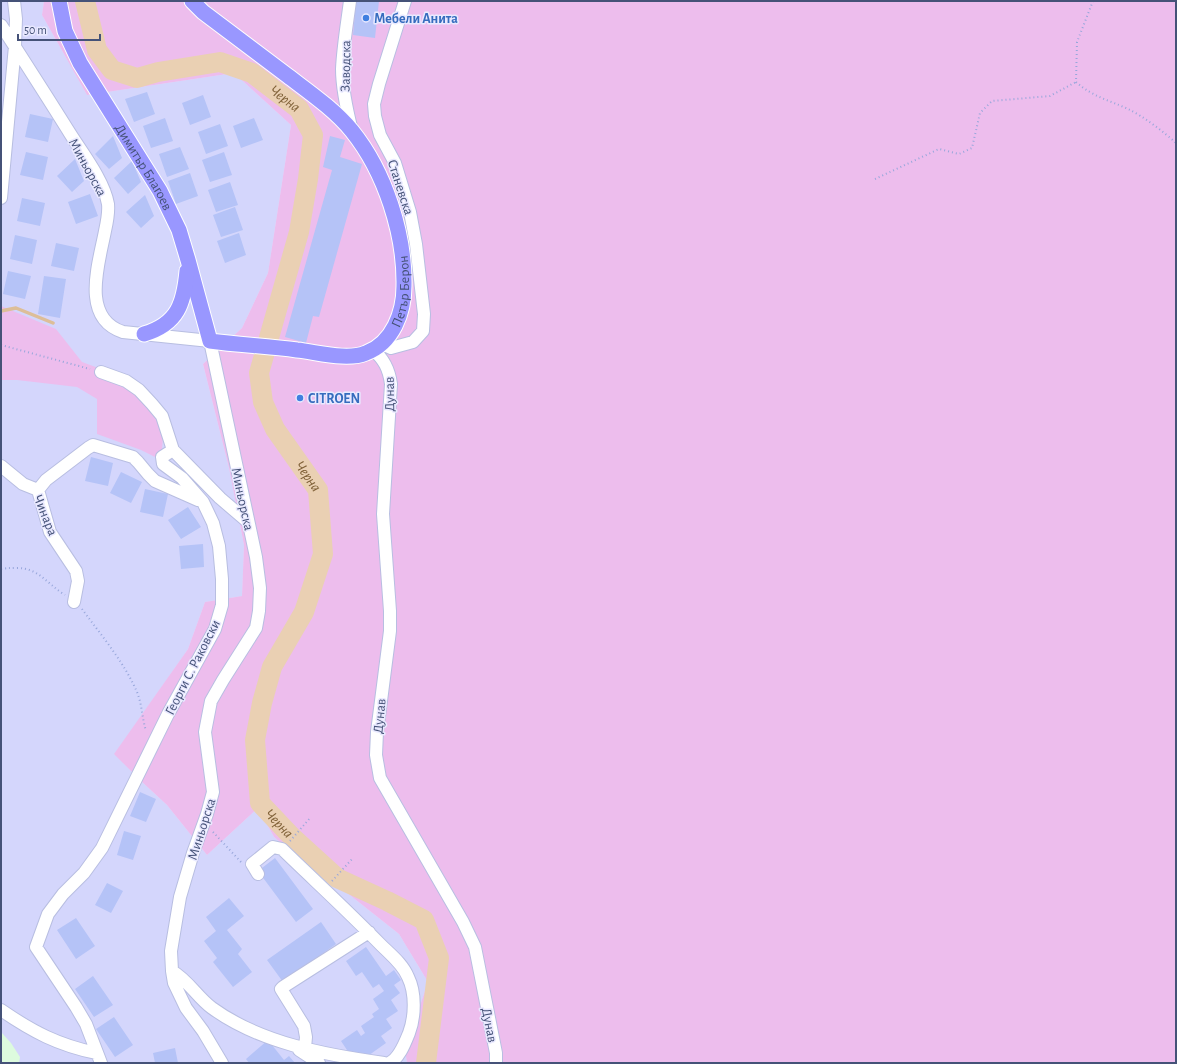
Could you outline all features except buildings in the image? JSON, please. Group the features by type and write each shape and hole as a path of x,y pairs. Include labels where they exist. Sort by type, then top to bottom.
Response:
{"main road":[{"name":"Димитър Благоев","path":"59,1 65,31 70,44 80,63 160,191 179,230 210,341"},
{"name":"Петър Берон","path":"192,1 203,12 322,102 352,131 378,174 393,214 402,252 404,274 402,307 390,335 377,347"},
{"path":"144,334 165,326 179,308 186,288 188,260"},
{"path":"210,341 346,356 365,354 377,347"}],"street":[{"path":"1,198 15,46 16,19 14,1"},
{"name":"Заводска","path":"350,1 342,70 344,97 352,131"},
{"name":"Станевска","path":"377,347 391,348 413,342 424,331 424,314 416,244 410,212 395,163 380,135 375,116 374,104 405,1"},
{"name":"Миньорска","path":"1,25 87,160 105,194 108,203 108,212 95,287 98,308 107,324 116,330 131,334 210,341 256,557 260,588 259,611 256,628 211,701 205,732 213,792 180,897 171,951 174,983 179,995 222,1063"},
{"name":"Дунав","path":"377,347 390,374 392,384 383,514 390,631 377,732 376,755 380,778 463,922 475,947 493,1038 496,1063"},
{"path":"101,372 126,381 139,390 148,399 162,416 174,450 220,498 248,522"},
{"path":"38,490 46,480 94,445 133,457 155,481 181,491 202,502"},
{"name":"Георги С. Раковски","path":"99,1058 86,1024 36,947 48,914 63,894 84,873 102,848 168,714 215,628 222,605 222,579 219,546 213,523 202,502 182,478 163,464 162,456 174,450"},
{"name":"Чинара","path":"1,466 23,484 38,490 50,532 76,571 78,581 74,602"},
{"path":"255,869 273,847 282,849 369,932 394,957 404,970 408,976 412,989 413,1017 406,1040 394,1061 389,1063"},
{"path":"306,1048 304,1026 281,989 369,932"},
{"path":"172,971 182,978 198,997 212,1008 251,1031 272,1039 306,1048 355,1059 384,1063"},
{"path":"1,1010 24,1026 55,1042 99,1058"},
{"path":"290,1044 319,1063"}],"path":[{"path":"1093,1 1077,42 1076,82 1085,90 1100,98 1130,109 1166,134 1176,143"},
{"path":"875,179 939,149 959,154 972,148 980,112 992,101 1050,96 1076,82"},
{"path":"1,345 101,372"},
{"path":"1,569 7,567 24,567 34,571 82,609 110,648 136,691 141,703 145,728 153,747"},
{"path":"207,814 208,825 225,846 240,862 255,869"},
{"path":"282,849 311,817"},
{"path":"324,890 353,858"}],"shaded area":[{"path":"1,1 44,1 42,15 87,95 234,73 291,125 268,273 242,328 203,364 229,468 244,545 242,596 205,602 188,649 115,754 167,805 207,855 258,808 274,837 311,868 346,892 399,934 428,982 405,1050 407,1063 1,1063"},
{"path":"44,1 1176,1 1176,1063 407,1063 405,1050 428,982 399,934 346,892 311,868 274,837 258,808 207,855 167,805 114,754 188,649 205,602 242,596 244,545 229,468 203,364 242,328 268,273 291,125 234,73 87,95 42,15"},
{"path":"1,306 56,329 82,362 123,377 159,420 163,438 161,460 141,450 97,434 97,399 77,387 17,380 1,380"},
{"path":"1,1032 11,1043 20,1057 19,1063 1,1063"}],"waterway":[{"name":"Черна","path":"85,1 97,50 112,70 137,78 158,72 220,62 252,73 299,109 313,135 308,179 299,232 259,373 263,402 275,429 318,490 323,554 304,612 272,667 262,703 255,740 260,803 293,838 337,878 424,920 439,958 426,1063"},
{"path":"1,311 16,308 53,323"}],"place":[{"name":"Мебели Анита","path":"366,18"},
{"name":"CITROEN","path":"300,398"}]}
